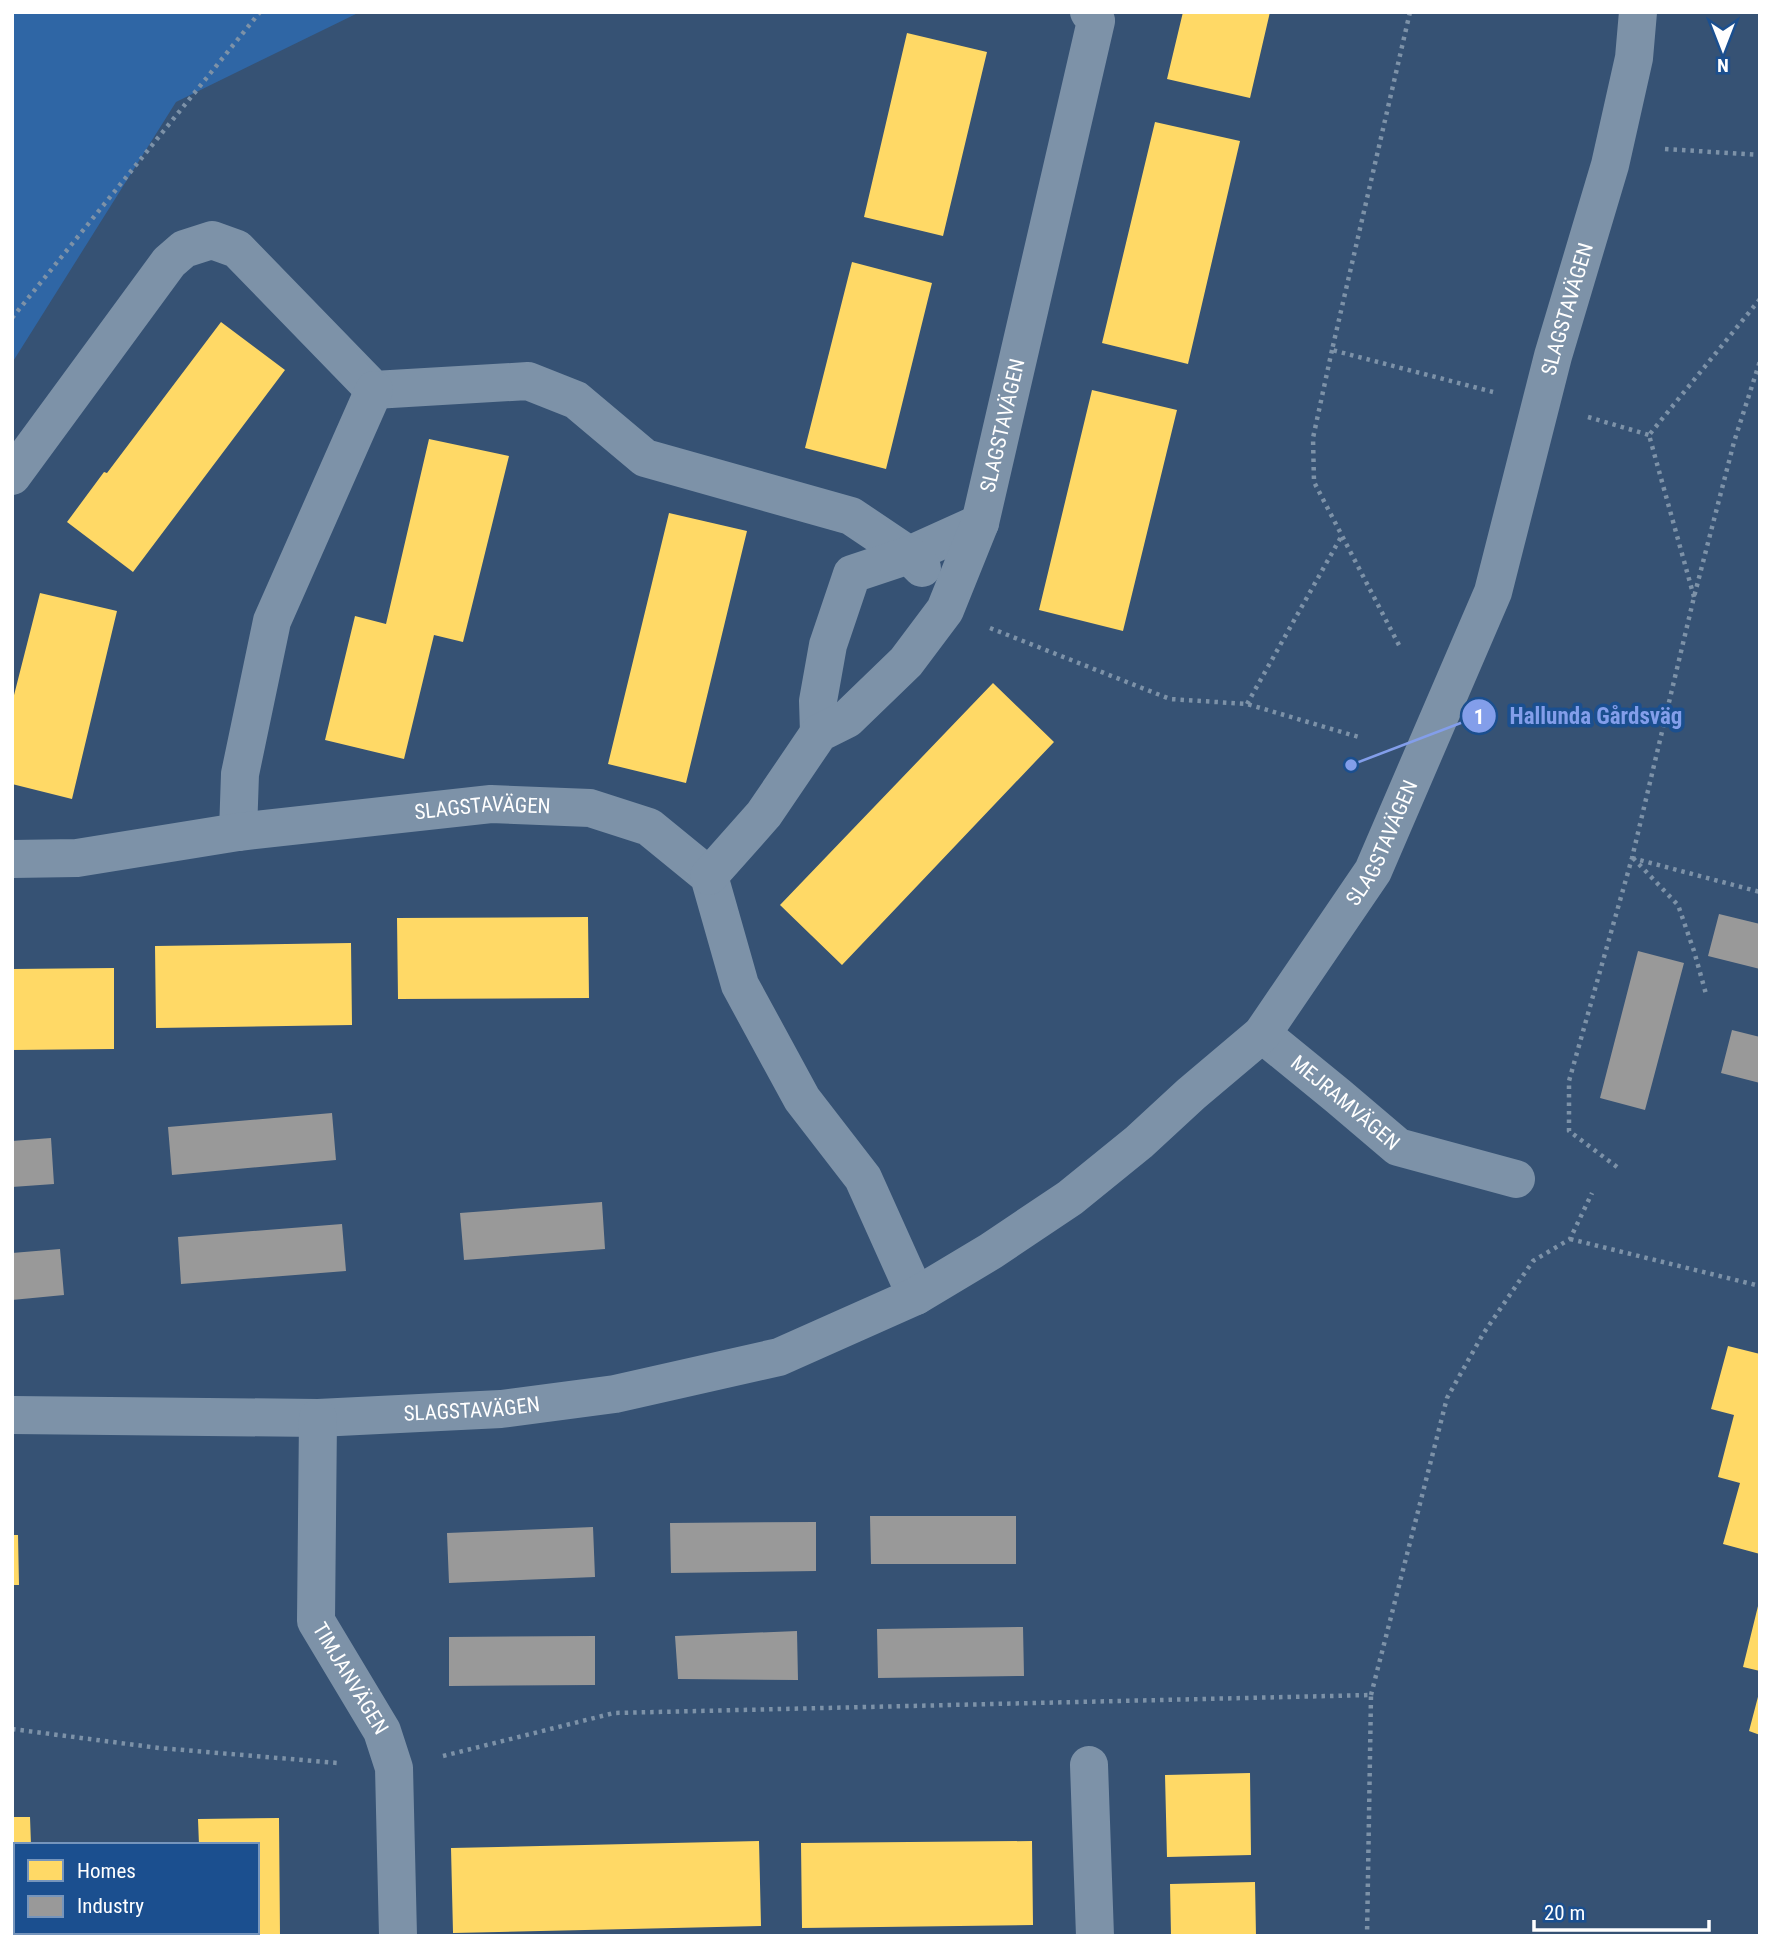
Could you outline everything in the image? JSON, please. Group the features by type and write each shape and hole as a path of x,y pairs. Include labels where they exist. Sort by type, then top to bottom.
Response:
{"street":[{"name":"SLAGSTAVÄGEN","path":"12,1415 318,1418 501,1409 615,1394 779,1357 916,1296 1070,1198 1139,1142 1262,1034 1373,871 1493,592 1553,356 1609,165 1634,58 1638,12"},
{"name":"SLAGSTAVÄGEN","path":"12,859 77,858 238,832 491,804 590,808 649,827 709,876 764,814 819,733 847,719 906,662 945,610 980,523 1095,15"},
{"path":"12,476 169,262 184,248 212,240 237,248 374,390 528,381 576,400 645,458 851,516 909,555 933,581 945,610"},
{"path":"238,832 240,774 272,621 374,390"},
{"path":"819,733 818,701 828,645 852,574 909,555 980,523"},
{"path":"709,876 740,985 802,1100 863,1178 916,1296"},
{"name":"MEJRAMVÄGEN","path":"1262,1034 1398,1147 1516,1179"},
{"name":"TIMJANVÄGEN","path":"318,1418 316,1621 382,1731 394,1768 398,1936"},
{"path":"1089,1765 1095,1936"}],"path":[{"path":"12,318 260,12"},
{"path":"1401,649 1314,482 1312,438 1410,12"},
{"path":"1664,149 1760,155"},
{"path":"1649,435 1760,299"},
{"path":"1332,350 1497,393"},
{"path":"1616,1167 1569,1131 1569,1081 1632,858 1734,442 1760,361"},
{"path":"1588,417 1649,435"},
{"path":"1649,435 1694,597"},
{"path":"1247,704 1342,536"},
{"path":"945,610 1170,699 1247,704 1362,738"},
{"path":"1632,858 1760,892"},
{"path":"1632,858 1678,905 1706,994"},
{"path":"1367,1936 1371,1695 1447,1398 1483,1334 1533,1261 1570,1239 1592,1193"},
{"path":"1570,1239 1760,1286"},
{"path":"12,1729 159,1748 394,1768 614,1713 1371,1695"}],"shaded area":[{"path":"12,12 360,12 176,102 12,363"}],"building: Homes":[{"path":"1183,12 1270,12 1250,98 1167,79"},
{"path":"907,33 987,52 943,236 864,217"},
{"path":"1155,122 1240,141 1188,364 1102,343"},
{"path":"852,262 932,283 886,469 805,448"},
{"path":"221,322 285,370 133,572 67,522"},
{"path":"1092,390 1177,410 1123,631 1039,610"},
{"path":"429,439 509,456 463,642 434,635 404,759 325,740 355,616 386,624"},
{"path":"669,513 747,531 686,783 608,764"},
{"path":"40,593 117,611 72,799 12,784 12,703"},
{"path":"993,683 1054,742 842,965 780,905"},
{"path":"588,917 589,998 398,999 397,918"},
{"path":"351,943 352,1025 156,1028 155,946"},
{"path":"114,968 114,1049 12,1050 12,969"},
{"path":"1728,1346 1760,1354 1760,1554 1723,1544 1740,1483 1718,1477 1734,1415 1711,1409"},
{"path":"12,1535 18,1535 19,1585 12,1585"},
{"path":"1760,1602 1760,1671 1743,1667"},
{"path":"1760,1693 1760,1735 1749,1731"},
{"path":"1250,1773 1251,1855 1167,1857 1165,1775"},
{"path":"12,1817 30,1817 31,1843 14,1843 14,1934 32,1936 12,1936"},
{"path":"279,1818 280,1936 200,1936 259,1934 259,1843 199,1843 198,1819"},
{"path":"759,1841 761,1926 453,1933 451,1848"},
{"path":"1032,1841 1033,1925 802,1928 801,1843"},
{"path":"1255,1882 1256,1936 1171,1936 1170,1884"}],"building: Industry":[{"path":"1719,914 1760,924 1760,969 1708,956"},
{"path":"1638,951 1684,963 1645,1110 1600,1098"},
{"path":"1732,1030 1760,1037 1760,1083 1721,1073"},
{"path":"332,1113 336,1160 172,1175 168,1127"},
{"path":"51,1138 54,1184 12,1187 12,1141"},
{"path":"602,1202 605,1249 464,1260 460,1213"},
{"path":"342,1224 346,1271 181,1284 178,1237"},
{"path":"60,1249 64,1295 12,1300 12,1253"},
{"path":"870,1516 1016,1516 1016,1564 871,1564"},
{"path":"816,1522 816,1571 671,1573 670,1523"},
{"path":"593,1527 595,1577 449,1583 447,1533"},
{"path":"1023,1627 1024,1676 878,1678 877,1629"},
{"path":"797,1631 798,1680 678,1679 675,1636"},
{"path":"595,1636 595,1685 449,1686 449,1637"}],"place":[{"name":"Hallunda Gårdsväg","path":"1351,765"}]}
